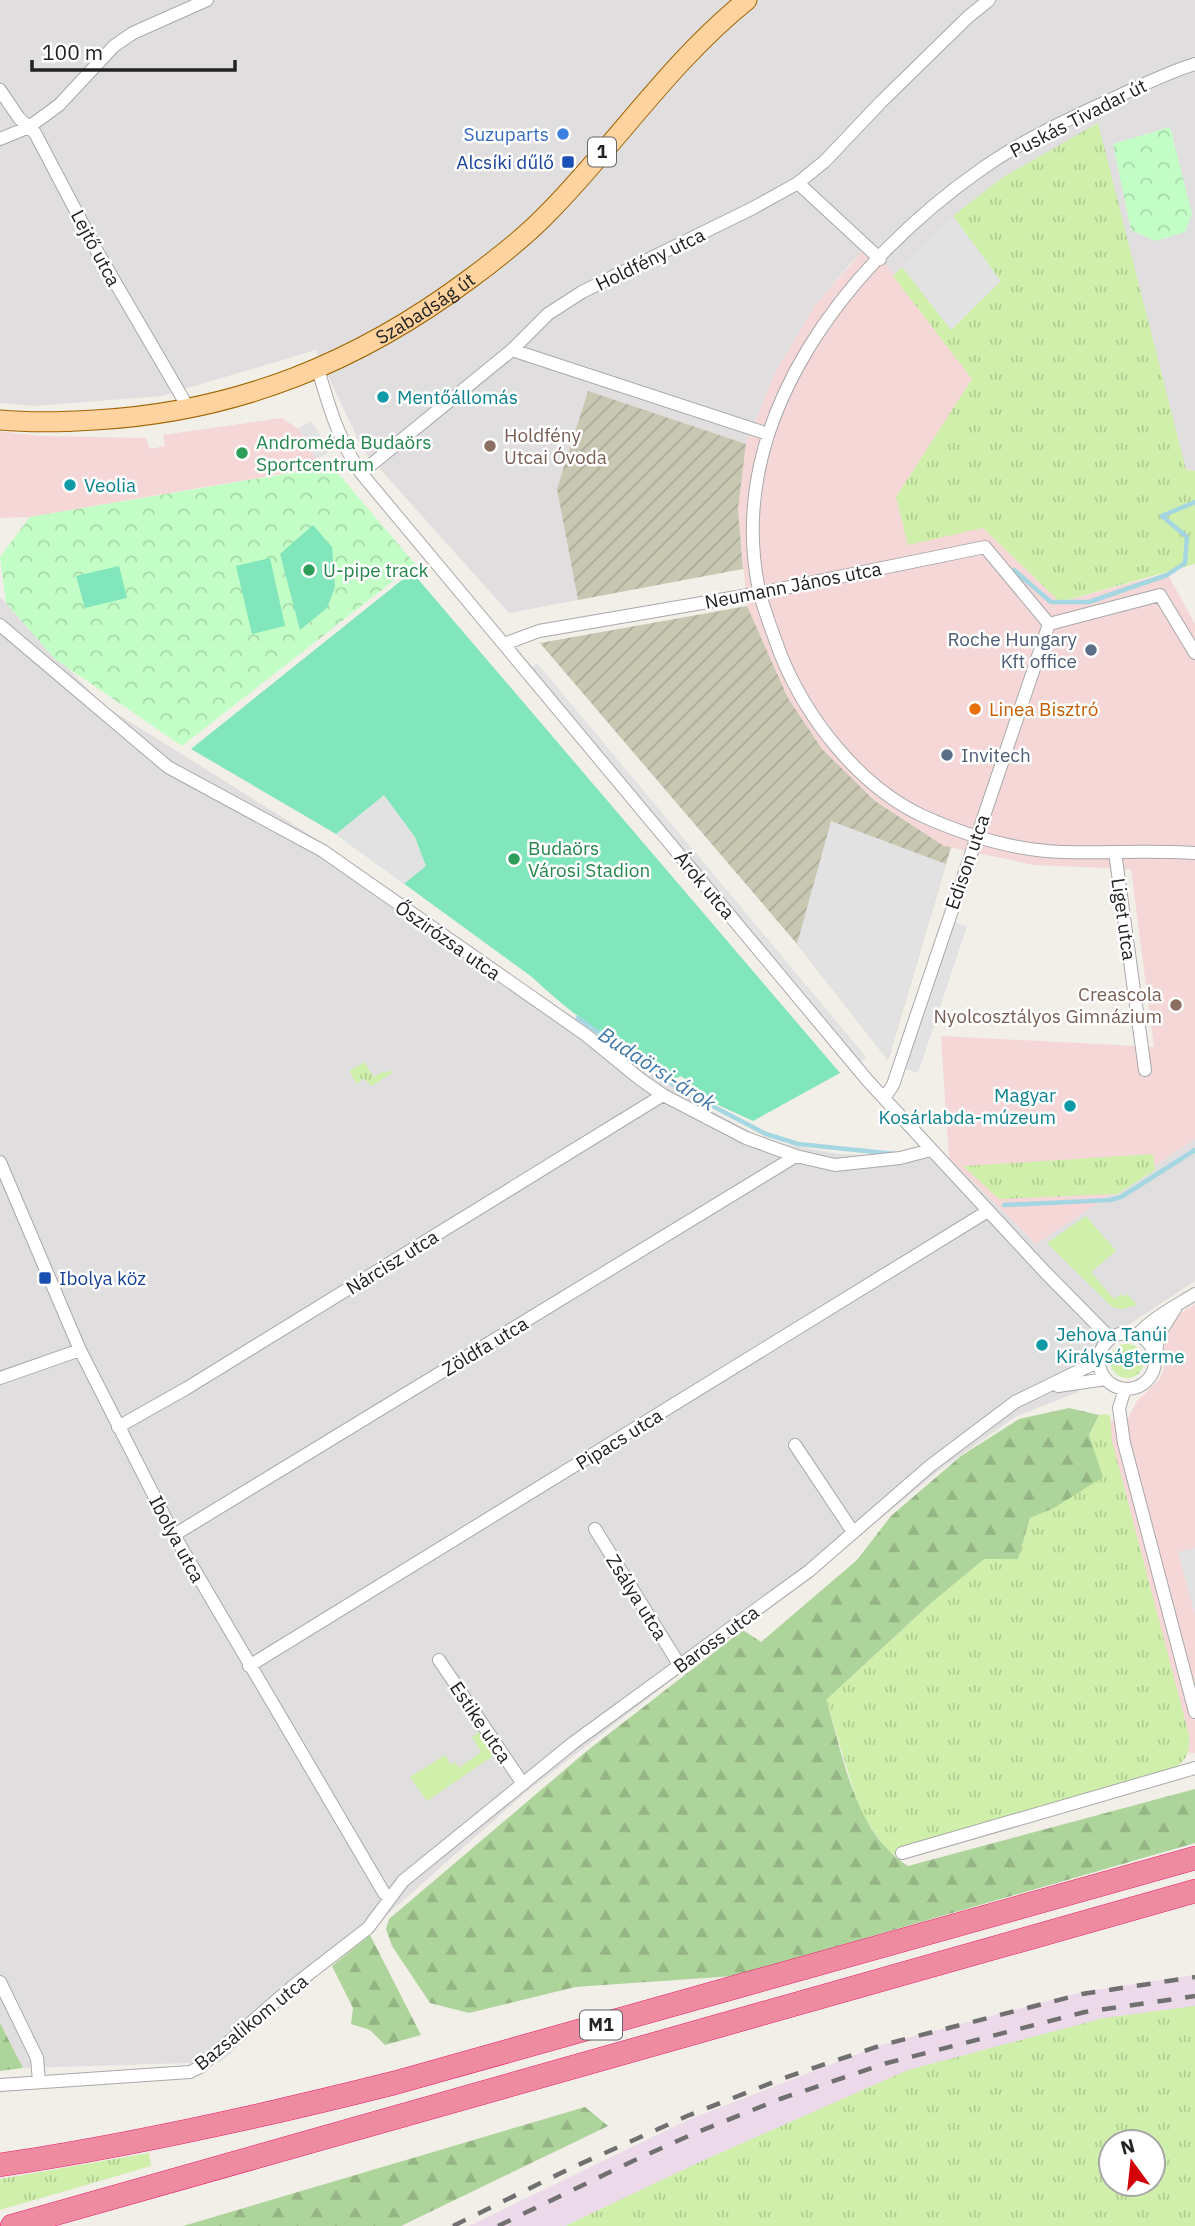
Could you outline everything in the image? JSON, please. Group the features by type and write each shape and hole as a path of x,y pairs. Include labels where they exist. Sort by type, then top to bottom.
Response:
{"highway":[{"name":"M1","path":"0,2165 95,2151 269,2115 394,2083 1195,1858"},
{"name":"M1","path":"12,2226 1195,1891"}],"main road":[{"name":"Szabadság út","path":"0,420 36,422 129,418 188,409 272,387 318,369 404,326 502,255 548,213 685,58 747,0"}],"street":[{"path":"0,139 29,127 60,105 114,46 133,33 206,0"},
{"name":"Holdfény utca","path":"361,473 512,350 548,314 582,292 798,183 825,161 881,102 989,0"},
{"name":"Puskás Tivadar út","path":"1195,64 1094,107 1043,131 1013,149 953,190 880,258 839,304 796,368 768,434 754,508 755,562 760,593 776,642 800,697 836,746 902,804 924,816 1006,845 1061,852 1153,850 1195,853"},
{"name":"Lejtő utca","path":"0,90 49,158 98,253 188,409"},
{"path":"798,183 880,258"},
{"path":"512,350 768,434"},
{"name":"Árok utca","path":"318,369 334,426 348,455 361,473 884,1098 1111,1338"},
{"name":"Neumann János utca","path":"504,644 539,631 760,593 985,547 1049,624"},
{"path":"1049,624 1160,596 1195,653"},
{"name":"Edison utca","path":"884,1098 899,1067 1049,624"},
{"name":"Őszirózsa utca","path":"0,625 168,767 323,851 586,1035 663,1095 746,1138 796,1156 835,1165 900,1158 931,1150"},
{"name":"Liget utca","path":"1115,852 1144,1070"},
{"name":"Nárcisz utca","path":"118,1427 187,1388 663,1095"},
{"name":"Zöldfa utca","path":"174,1535 796,1156"},
{"name":"Ibolya utca","path":"0,1162 80,1350 174,1535 384,1894 390,1897"},
{"name":"Pipacs utca","path":"249,1666 988,1211"},
{"path":"1137,1335 1156,1316 1195,1294"},
{"path":"1156,1359 1146,1340 1137,1335 1123,1333 1111,1338 1100,1353 1099,1361 1106,1379 1111,1384 1125,1389 1139,1387 1154,1370 1156,1359 1158,1336 1176,1307"},
{"path":"0,1378 80,1350"},
{"name":"Baross utca","path":"390,1897 403,1881 523,1784 809,1571 930,1466 1015,1402 1099,1361"},
{"name":"Baross utca","path":"1047,1388 1106,1379"},
{"path":"1125,1389 1119,1408 1124,1443 1195,1712"},
{"path":"795,1445 853,1532"},
{"name":"Zsálya utca","path":"595,1529 680,1665"},
{"name":"Estike utca","path":"439,1660 523,1784"},
{"path":"902,1853 1195,1768"},
{"name":"Bazsalikom utca","path":"0,2085 190,2072 200,2067 292,1987 368,1928 382,1912 390,1897"},
{"path":"0,1982 37,2058 39,2081"}],"shaded area":[{"path":"0,0 1195,0 1195,471 1186,470 1097,123 954,217 893,276 870,244 816,304 776,371 746,444 588,392 557,489 578,600 509,613 363,450 316,350 161,396 35,406 0,403"},
{"path":"953,216 1001,281 951,330 902,267"},
{"path":"870,243 972,379 897,497 983,528 1060,602 1167,573 1195,624 1195,1139 1036,1244 949,1158 941,1036 1154,1047 1131,869 1034,865 944,846 875,801 822,749 788,698 747,606 738,509 746,444 776,371 816,304"},
{"path":"588,391 746,444 738,509 743,569 578,600 557,489"},
{"path":"282,418 298,429 322,467 30,517 0,518 0,431 40,436 146,438 150,449 165,446 163,435"},
{"path":"311,421 330,451 317,459 298,429"},
{"path":"0,597 103,705 301,829 559,1010 708,1109 769,1141 838,1154 949,1158 1036,1244 1195,1139 1195,1281 1096,1346 1082,1361 1078,1392 1015,1417 937,1472 786,1597 689,1667 525,1793 220,2062 23,2068 0,2023"},
{"path":"747,606 788,698 822,749 875,801 944,846 951,847 888,1060 797,944 540,643"},
{"path":"537,663 866,1057 856,1066 527,672"},
{"path":"384,795 415,837 426,866 404,884 336,834"},
{"path":"831,821 946,864 888,1060 797,944"},
{"path":"948,920 967,926 918,1073 899,1067"},
{"path":"1195,1304 1195,1753 1176,1751 1099,1421 1126,1422 1137,1401 1158,1381 1163,1372 1161,1345 1165,1334 1178,1315"},
{"path":"1195,1548 1195,1615 1178,1552"},
{"path":"1195,1975 1195,2015 702,2161 565,2226 469,2226 688,2120 881,2045 1082,1992"}],"green space":[{"path":"1098,123 1186,470 1195,471 1195,564 1060,602 983,528 908,545 896,497 972,379 893,276 902,267 952,329 1000,281 953,216 1002,178"},
{"path":"1170,127 1192,214 1185,232 1155,241 1131,230 1113,144"},
{"path":"332,466 415,564 182,746 55,659 6,603 0,557 30,517"},
{"name":"U-pipe track","path":"313,525 332,547 335,587 327,608 300,630 280,554"},
{"path":"270,558 285,626 252,634 236,566"},
{"path":"119,566 127,598 85,608 76,576"},
{"name":"Budaörs Városi Stadion","path":"412,572 840,1073 753,1121 690,1092 692,1084 681,1076 671,1080 617,1045 581,1019 532,977 336,834 191,749"},
{"path":"364,1062 374,1077 384,1071 386,1073 390,1070 392,1073 372,1086 363,1078 357,1084 349,1071"},
{"path":"1153,1154 1155,1170 1117,1194 999,1199 963,1166"},
{"path":"1086,1216 1116,1251 1091,1272 1114,1299 1121,1294 1124,1297 1127,1294 1137,1305 1123,1309 1112,1307 1047,1243"},
{"path":"1127,1344 1139,1349 1144,1361 1139,1373 1127,1378 1115,1373 1110,1361 1115,1349"},
{"path":"1069,1408 1099,1415 1089,1435 1103,1477 1054,1508 1030,1518 1018,1559 984,1559 931,1603 826,1700 839,1745 863,1814 875,1834 908,1866 1195,1789 1195,1843 734,1976 575,1987 469,2013 430,2003 392,1946 386,1929 389,1919 588,1750 743,1630 761,1642 857,1560 891,1516 961,1456 1019,1419"},
{"path":"1099,1415 1110,1415 1112,1441 1189,1735 1186,1756 1172,1770 891,1856 860,1811 826,1700 984,1558 1018,1559 1030,1518 1054,1508"},
{"path":"481,1731 496,1754 427,1801 410,1777 445,1755 451,1765 455,1762 459,1768 481,1752 472,1737"},
{"path":"370,1935 421,2035 385,2045 370,2030 351,2024 353,2008 332,1966"},
{"path":"1195,2006 1195,2226 565,2226 702,2161 908,2070 1104,2018"},
{"path":"0,2023 23,2068 0,2071"},
{"path":"585,2107 608,2126 401,2226 183,2226"},
{"path":"149,2153 151,2166 0,2210 0,2179"}],"waterway":[{"path":"1014,570 1051,602 1089,602 1167,575 1185,563 1187,537 1162,516 1195,502"},
{"name":"Budaörsi-árok","path":"578,1018 678,1088 766,1134 798,1144 895,1154"},
{"name":"Budaörsi-árok","path":"1004,1205 1110,1200 1121,1197 1195,1150"}],"railway":[{"path":"453,2226 567,2170 687,2116 784,2078 882,2045 1082,1994 1195,1977"},
{"path":"498,2226 693,2134 780,2099 887,2063 1085,2012 1195,1996"}],"place":[{"name":"Suzuparts","path":"563,134"},
{"name":"Alcsíki dűlő","path":"568,162"},
{"name":"Mentőállomás","path":"383,397"},
{"name":"Holdfény Utcai Óvoda","path":"490,446"},
{"name":"Androméda Budaörs Sportcentrum","path":"242,453"},
{"name":"Veolia","path":"70,485"},
{"name":"U-pipe track","path":"309,570"},
{"name":"Roche Hungary Kft office","path":"1091,650"},
{"name":"Linea Bisztró","path":"975,709"},
{"name":"Invitech","path":"947,755"},
{"name":"Budaörs Városi Stadion","path":"514,859"},
{"name":"Creascola Nyolcosztályos Gimnázium","path":"1176,1005"},
{"name":"Magyar Kosárlabda-múzeum","path":"1070,1106"},
{"name":"Ibolya köz","path":"45,1278"},
{"name":"Jehova Tanúi Királyságterme","path":"1042,1345"}]}
